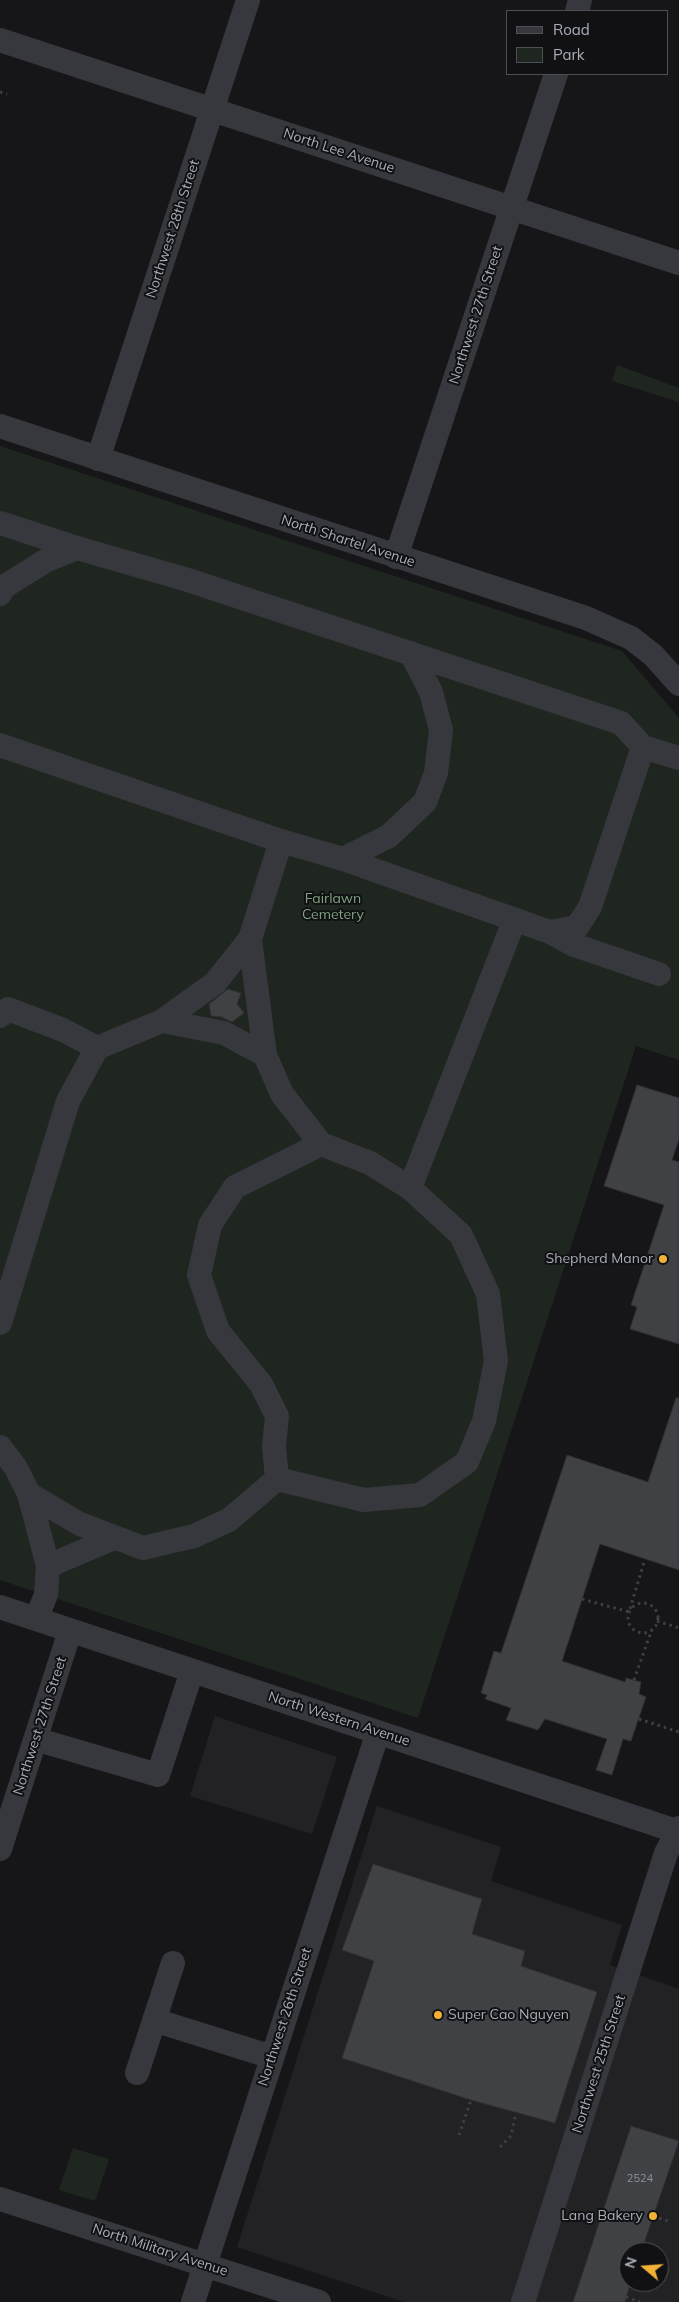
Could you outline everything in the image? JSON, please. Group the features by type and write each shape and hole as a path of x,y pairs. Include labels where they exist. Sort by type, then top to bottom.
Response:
{"street":[{"name":"Northwest 28th Street","path":"98,459 248,0"},
{"name":"North Lee Avenue","path":"0,40 679,262"},
{"name":"Northwest 27th Street","path":"396,557 556,75"},
{"name":"North Shartel Avenue","path":"0,426 586,618 631,638 654,655 678,680"},
{"path":"0,523 77,548 188,580 621,723 643,747 679,758"},
{"path":"0,594 5,586 47,560 77,548"},
{"path":"343,859 389,836 425,802 436,773 441,730 431,692 412,654"},
{"path":"0,745 281,840 343,859 514,921 550,932 574,944 659,974"},
{"path":"550,932 577,927 590,907 643,747"},
{"path":"0,1323 68,1101 97,1048 162,1022 215,983 250,939 281,840"},
{"path":"410,1188 514,921"},
{"path":"250,939 265,1055 282,1094 321,1144 370,1163 410,1188 461,1235 488,1294 496,1360 484,1420 467,1462 420,1495 364,1500 277,1479"},
{"path":"2,1010 63,1030 97,1048"},
{"path":"162,1022 224,1033 265,1055"},
{"path":"277,1479 274,1446 277,1416 262,1384 218,1331 199,1276 210,1225 235,1187 321,1144"},
{"path":"0,1447 16,1468 29,1494 48,1566 46,1594 36,1619"},
{"path":"29,1494 80,1524 143,1548 194,1536 229,1520 277,1479"},
{"path":"48,1566 114,1538"},
{"name":"North Western Avenue","path":"0,1607 679,1830"},
{"name":"Northwest 27th Street","path":"0,1849 70,1630"},
{"path":"35,1739 158,1775 192,1671"},
{"name":"Northwest 26th Street","path":"193,2302 378,1732"},
{"name":"Northwest 25th Street","path":"523,2302 663,1861 679,1830"},
{"path":"137,2073 173,1963"},
{"path":"154,2020 272,2056"},
{"name":"North Military Avenue","path":"0,2199 319,2302"}],"path":[{"path":"0,92 8,94"},
{"path":"645,1559 629,1612 629,1622 634,1629 641,1632 652,1629"},
{"path":"582,1599 629,1612"},
{"path":"629,1612 639,1603 646,1603 657,1612 657,1621 652,1629 634,1680"},
{"path":"657,1621 679,1628"},
{"path":"638,1719 679,1732"},
{"path":"607,1755 614,1736"},
{"path":"459,2134 471,2100"},
{"path":"500,2147 511,2136 516,2113"},
{"path":"653,2216 668,2221"},
{"path":"626,2297 640,2302"}],"shaded area":[{"path":"215,1716 337,1757 312,1834 190,1796"},
{"path":"377,1806 501,1847 491,1881 622,1925 610,1965 679,1989 679,2302 404,2302 237,2247"}],"green space":[{"path":"617,365 679,388 679,402 612,381"},
{"name":"Fairlawn Cemetery","path":"0,446 622,651 679,718 679,1060 636,1046 418,1718 0,1580"},
{"path":"73,2148 109,2159 95,2201 59,2190"}],"building":[{"path":"228,989 241,993 237,1004 244,1013 232,1022 222,1017 211,1016 209,1004"},
{"path":"637,1085 679,1098 679,1139 672,1160 679,1162 679,1344 630,1329 637,1307 631,1305 664,1205 604,1186"},
{"path":"676,1398 679,1398 679,1570 600,1544 562,1661 625,1682 626,1678 641,1682 639,1694 646,1697 631,1741 623,1739 612,1775 596,1770 607,1739 545,1719 538,1730 506,1720 511,1708 485,1699 487,1695 481,1693 494,1651 501,1653 567,1455 648,1482"},
{"name":"Super Cao Nguyen","path":"373,1864 482,1899 472,1934 525,1951 521,1966 597,1992 555,2123 471,2100 342,2058 374,1961 342,1950"},
{"path":"631,2126 679,2141 644,2242 619,2242 619,2292 628,2292 625,2302 573,2302"}],"place":[{"name":"Shepherd Manor","path":"663,1259"},
{"name":"Super Cao Nguyen","path":"438,2015"},
{"name":"Lang Bakery","path":"653,2216"}]}
